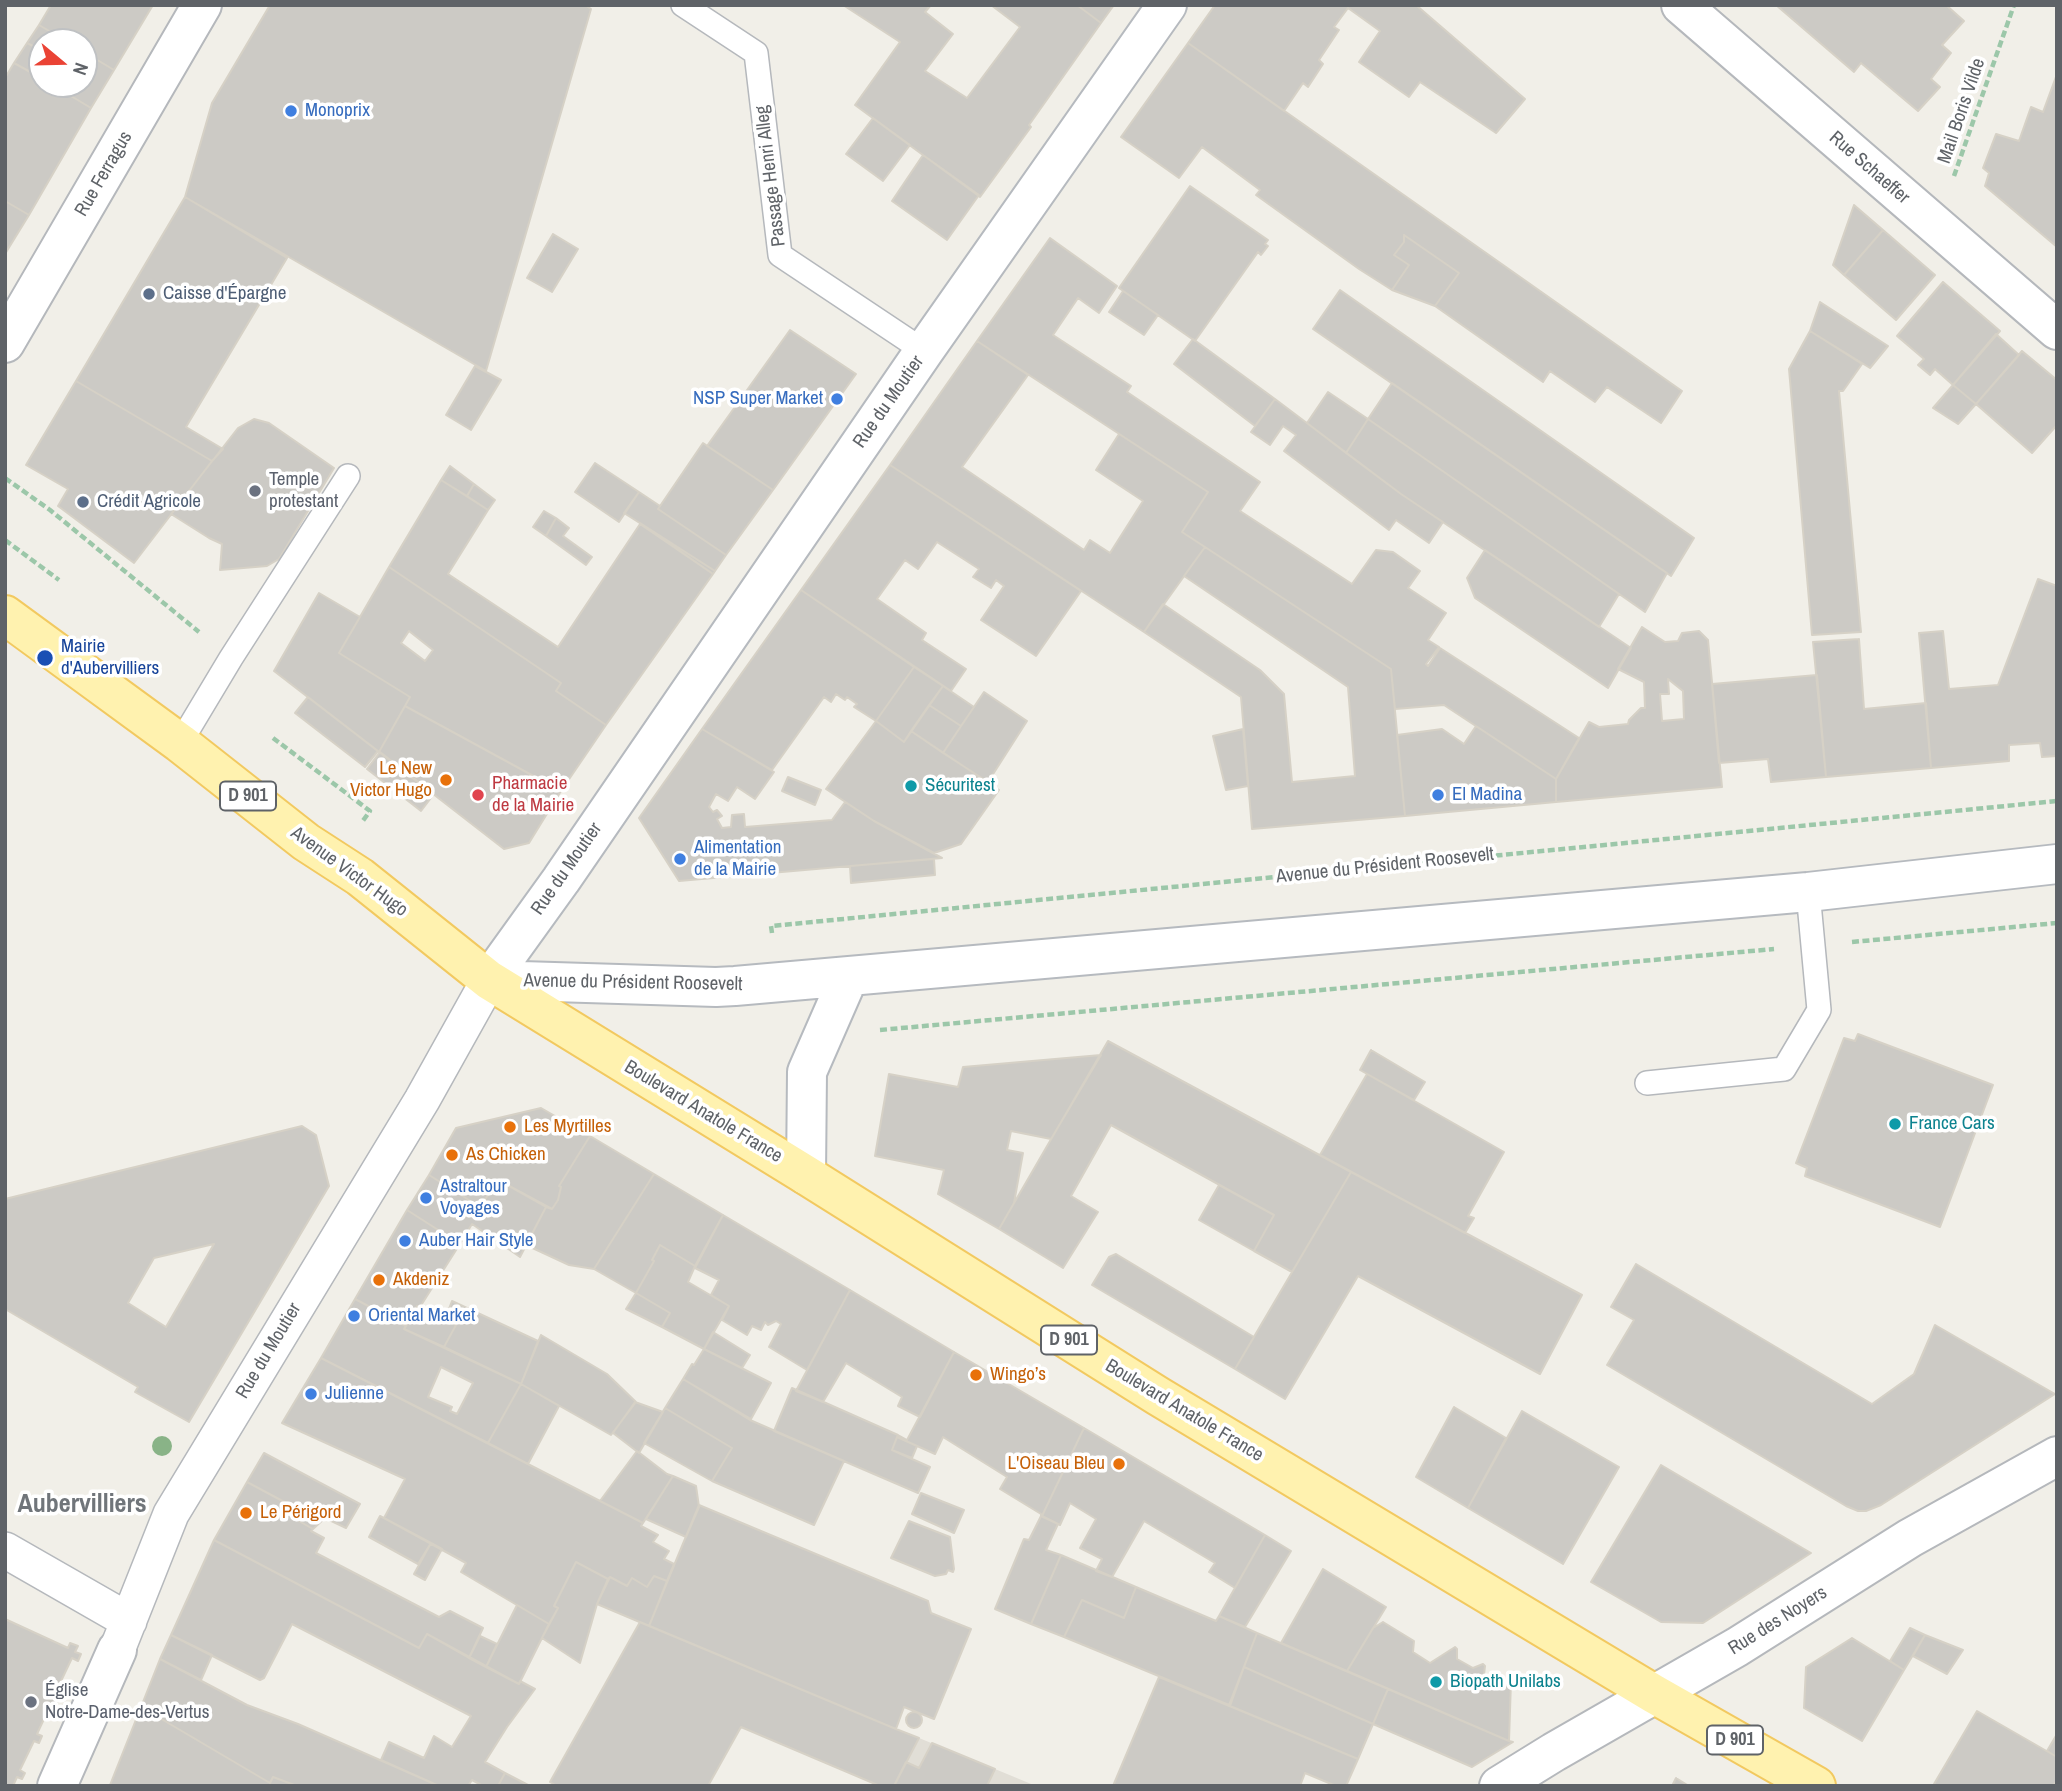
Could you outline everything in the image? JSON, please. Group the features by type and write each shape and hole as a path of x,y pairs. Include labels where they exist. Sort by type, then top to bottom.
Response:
{"main road":[{"name":"Rue Ferragus","path":"5,343 202,5"},
{"name":"Rue du Moutier","path":"489,980 1167,5"},
{"name":"Rue Schaeffer","path":"1681,5 2057,330"},
{"name":"Avenue Victor Hugo","path":"5,615 180,743 306,842 360,877 489,980"},
{"name":"Avenue du Président Roosevelt","path":"489,980 716,987 777,983 1808,892 2057,864"},
{"path":"806,1175 807,1072 849,976"},
{"name":"Boulevard Anatole France","path":"489,980 1158,1396 1654,1694 1816,1786"},
{"name":"Rue des Noyers","path":"1499,1786 1738,1647 1910,1538 2057,1456"},
{"name":"Rue du Moutier","path":"57,1786 123,1636"}],"street":[{"name":"Rue du Moutier","path":"123,1636 171,1514 422,1100 489,980"},
{"path":"5,1550 123,1636"}],"lane":[{"name":"Passage Henri Alleg","path":"683,5 756,53 780,255 924,351"},
{"path":"180,743 231,658 348,476"},
{"path":"1647,1083 1784,1069 1819,1010 1808,892"}],"path":[{"name":"Mail Boris Vilde","path":"1936,227 2014,5"},
{"path":"5,478 50,510 231,658"},
{"path":"5,540 58,580"},
{"path":"273,738 337,786"},
{"name":"Avenue du Président Roosevelt","path":"777,983 771,926 2057,801"}],"shaded area":[{"path":"919,1738 995,1769 1036,1786 894,1786"}],"building":[{"path":"51,5 153,5 114,70 98,60 98,28 44,28 39,25"},
{"path":"270,5 585,5 591,9 486,371 185,197 212,103"},
{"path":"843,5 931,5 925,12 953,34 925,71 967,98 1020,27 991,5 1077,5 1101,23 980,197 855,105 900,42"},
{"path":"1077,5 1114,5 1101,23"},
{"path":"1215,5 1416,5 1525,99 1496,133 1420,82 1409,97 1359,62 1380,31 1348,8 1334,27 1339,30 1319,60 1323,64 1308,87 1303,83 1284,111 1188,43"},
{"path":"1776,5 1946,5 1964,21 1942,45 1951,53 1931,79 1940,87 1918,111 1861,63 1854,72"},
{"path":"1188,43 1682,391 1661,423 1607,387 1595,402 1550,371 1543,382 1435,306 1459,273 1404,235 1404,242 1394,255 1409,265 1392,290 1256,195 1260,190 1202,147 1179,178 1121,137"},
{"path":"28,44 28,71 14,63"},
{"path":"98,60 114,70 98,96"},
{"path":"14,63 28,71 28,98 74,98 91,108 29,215 5,201 5,78"},
{"path":"2057,74 2057,247 1985,186 1989,173 1983,168 1996,134 2019,141 2031,107 2043,112"},
{"path":"74,98 97,98 91,108"},
{"path":"873,118 910,145 883,181 846,154"},
{"path":"923,155 979,195 947,240 892,201"},
{"path":"1190,186 1268,240 1265,244 1268,246 1261,255 1258,252 1195,341 1119,288"},
{"path":"185,197 287,258 186,427 223,449 212,461 76,381"},
{"path":"5,201 29,215 5,254"},
{"path":"1854,205 1883,230 1844,275 1833,265"},
{"path":"1883,230 1935,275 1896,320 1844,275"},
{"path":"553,234 578,249 552,292 527,278"},
{"path":"1404,235 1459,273 1435,306 1392,290 1409,265 1394,255 1404,242"},
{"path":"1050,238 1117,286 1099,313 1078,298 1053,335 1131,386 1127,392 1260,482 1240,511 1352,584 1376,550 1393,552 1420,571 1408,588 1446,613 1428,640 1439,647 1426,664 1428,666 1440,648 1579,738 1556,779 1444,705 1395,709 1391,669 1182,532 1208,492 977,341"},
{"path":"1943,282 2000,331 1953,385 1935,369 1930,375 1918,365 1924,359 1897,336"},
{"path":"1340,290 1694,538 1671,576 1313,329"},
{"path":"1123,291 1158,315 1144,335 1109,312"},
{"path":"1820,302 1888,346 1870,368 1810,331"},
{"path":"790,330 856,374 773,490 707,446"},
{"path":"1810,331 1862,364 1843,391 1839,391 1861,632 1812,635 1789,369"},
{"path":"1996,334 2019,355 1976,404 1953,385"},
{"path":"1193,339 1275,399 1255,426 1174,364"},
{"path":"977,341 1028,375 962,467 1084,550 1090,540 1110,553 1143,501 1096,470 1119,434 1208,492 1182,532 1205,547 1144,632 890,465"},
{"path":"2022,351 2057,380 2057,425 2032,453 1976,404"},
{"path":"475,366 501,380 471,430 446,415"},
{"path":"76,381 212,461 134,563 58,506 68,489 26,465"},
{"path":"1392,383 1667,573 1645,612 1368,419"},
{"path":"1953,385 1976,404 1958,424 1933,408"},
{"path":"1328,392 1368,419 1346,453 1307,423"},
{"path":"1275,399 1401,494 1443,522 1429,543 1396,520 1389,530 1284,451 1296,435 1283,426 1270,445 1251,432"},
{"name":"Temple protestant","path":"254,419 269,423 334,468 279,559 267,566 220,570 222,544 171,514 238,428"},
{"path":"1368,419 1619,594 1599,627 1401,494 1346,453"},
{"path":"703,443 773,490 726,555 658,509"},
{"path":"595,463 639,492 619,522 575,492"},
{"path":"890,465 1081,591 1036,656 981,620 1004,586 996,580 991,588 973,577 979,569 937,542 918,569 905,560 877,599 926,633 922,640 966,669 951,691 801,590"},
{"path":"450,466 474,484 467,496 441,480"},
{"path":"441,480 488,510 448,574 558,647 640,524 713,574 606,725 556,691 561,683 389,567"},
{"path":"474,484 495,500 488,510 467,496"},
{"path":"639,492 660,506 658,509 726,555 715,571 624,513"},
{"path":"544,511 556,518 546,536 533,527"},
{"path":"556,518 569,528 563,536 592,557 586,565 546,536"},
{"path":"640,523 715,571 713,574"},
{"path":"1205,547 1391,669 1405,816 1252,829 1241,697 1144,632 1163,604 1260,670 1284,694 1292,782 1355,776 1348,687 1184,576"},
{"path":"1485,550 1631,648 1608,688 1475,598 1467,578"},
{"path":"389,567 561,683 556,691 606,725 561,791 405,706 410,697 339,653","holes":["409,631 433,650 425,661 401,643"]},
{"path":"2038,579 2057,586 2057,756 2042,757 2040,743 2009,745 2009,761 1931,768 1919,633 1943,631 1949,689 1998,685"},
{"path":"801,590 914,667 876,721 854,707 857,704 847,697 845,700 836,694 831,702 824,697 772,770 702,729"},
{"path":"319,593 360,617 339,653 410,697 379,752 274,671"},
{"path":"1642,627 1665,642 1678,641 1682,633 1699,631 1708,640 1722,787 1556,802 1556,779 1589,722 1599,727 1628,724 1641,708 1645,708 1644,682 1618,669","holes":["1668,679 1683,691 1684,719 1662,721 1660,694 1669,694"]},
{"path":"1859,639 1864,709 1926,703 1931,768 1826,777 1813,642"},
{"path":"914,667 943,686 904,742 876,721"},
{"path":"1817,675 1826,777 1771,782 1768,759 1719,763 1712,684"},
{"path":"943,686 974,707 961,726 929,705"},
{"path":"984,692 1027,721 988,782 943,753"},
{"path":"308,697 378,751 365,767 295,713"},
{"path":"929,705 961,726 943,753 911,731"},
{"path":"405,706 561,791 529,843 504,849 379,752"},
{"name":"Sécuritest","path":"876,721 904,742 911,731 999,790 961,844 934,853 874,821 826,789"},
{"path":"1476,726 1556,779 1556,802 1405,816 1397,735 1442,729 1464,744"},
{"path":"702,729 774,772 755,799 737,787 728,801 716,794 709,807 722,816 717,819 722,828 731,827 732,815 744,814 745,827 832,820 845,802 942,858 679,881 639,818"},
{"path":"1243,729 1248,786 1226,790 1213,736"},
{"path":"380,752 434,794 421,811 367,769"},
{"path":"788,777 821,790 815,805 782,791"},
{"path":"934,859 935,875 851,883 850,866"},
{"name":"France Cars","path":"1858,1034 1993,1085 1940,1227 1805,1176 1807,1168 1796,1163 1844,1038 1855,1041"},
{"path":"1108,1041 1351,1172 1292,1272 1254,1251 1274,1215 1111,1125 1071,1196 1098,1212 1063,1268 999,1229"},
{"path":"1371,1050 1425,1082 1414,1100 1360,1070"},
{"path":"1101,1055 1051,1139 1011,1131 1007,1150 1023,1153 1014,1203 999,1229 938,1194 944,1170 875,1156 889,1074 958,1087 963,1067"},
{"path":"1367,1074 1504,1152 1468,1216 1474,1218 1465,1233 1320,1155"},
{"path":"541,1108 590,1136 559,1186 558,1200 552,1209 498,1180 480,1207 429,1175 456,1128"},
{"path":"302,1126 316,1135 329,1186 189,1422 135,1392 138,1387 5,1309 5,1199","holes":["214,1244 166,1327 128,1303 154,1258"]},
{"path":"590,1136 654,1174 594,1269 569,1265 526,1245 546,1207 552,1209 558,1200 559,1186"},
{"path":"1351,1172 1582,1295 1540,1374 1358,1276 1285,1399 1235,1369"},
{"path":"654,1174 723,1215 695,1266 660,1245 636,1293 594,1269"},
{"path":"429,1175 480,1207 498,1180 546,1207 520,1257 472,1224 458,1247 448,1241 446,1235 407,1210"},
{"path":"1219,1185 1274,1215 1254,1251 1199,1220"},
{"path":"407,1210 446,1235 448,1241 458,1247 406,1326 355,1299"},
{"path":"723,1215 850,1290 807,1370 769,1347 781,1324 776,1321 768,1325 765,1322 761,1330 752,1326 747,1335 722,1320 729,1306 711,1295 719,1280 695,1268"},
{"path":"660,1245 695,1266 688,1282 729,1306 704,1349 662,1327 670,1313 636,1293"},
{"path":"1116,1254 1254,1337 1235,1369 1092,1285 1109,1257"},
{"path":"1636,1264 1872,1404 1914,1374 1935,1325 2055,1394 1881,1505 1858,1511 1607,1365 1634,1320 1611,1307"},
{"path":"850,1290 954,1352 920,1417 898,1406 902,1397 846,1363 823,1402 796,1391"},
{"path":"636,1293 670,1313 662,1327 626,1309"},
{"path":"355,1299 406,1326 404,1329 521,1384 488,1443 321,1358","holes":["441,1367 473,1383 457,1414 450,1411 452,1407 428,1397"]},
{"path":"452,1301 538,1341 521,1384 444,1347 456,1325 445,1319"},
{"path":"417,1306 456,1325 444,1347 404,1329"},
{"path":"713,1332 750,1355 742,1368 704,1349"},
{"path":"541,1335 607,1374 636,1402 611,1435 521,1384"},
{"path":"704,1349 771,1383 751,1419 683,1379"},
{"path":"954,1352 1084,1428 1042,1516 1000,1489 1007,1477 943,1437 935,1454 897,1437 898,1435 907,1440"},
{"path":"321,1358 643,1523 641,1526 658,1535 653,1542 669,1551 664,1559 674,1564 667,1581 654,1576 647,1587 632,1578 627,1586 576,1562 554,1606 558,1608 549,1624 461,1572 466,1563 384,1518 405,1479 282,1423"},
{"path":"683,1379 750,1420 844,1461 814,1525 712,1481 732,1448 665,1408"},
{"path":"521,1384 559,1406 528,1464 488,1443"},
{"path":"792,1388 898,1435 892,1450 930,1467 918,1493 774,1431"},
{"path":"635,1402 663,1412 639,1453 613,1433"},
{"path":"1454,1407 1506,1438 1468,1508 1416,1477"},
{"path":"665,1408 732,1448 712,1481 644,1443"},
{"path":"1522,1411 1619,1467 1563,1564 1468,1508"},
{"path":"1084,1428 1265,1535 1235,1588 1209,1572 1215,1563 1144,1521 1112,1577 1096,1571 1102,1559 1080,1548 1096,1519 1070,1503 1060,1525 1042,1516"},
{"path":"897,1437 917,1446 912,1458 892,1450"},
{"path":"637,1451 673,1476 643,1523 600,1501"},
{"path":"264,1453 360,1504 346,1528 325,1518 313,1529 285,1513 290,1505 247,1482"},
{"path":"1661,1465 1811,1553 1703,1623 1661,1622 1591,1582"},
{"path":"673,1476 696,1486 699,1507 686,1537 646,1519"},
{"path":"247,1482 290,1505 285,1513 324,1538 316,1553 439,1617 450,1611 483,1628 469,1658 427,1634 419,1648 214,1540"},
{"path":"921,1493 964,1510 954,1533 912,1514"},
{"path":"699,1505 928,1601 931,1613 971,1629 934,1719 904,1707 896,1729 649,1626"},
{"path":"380,1516 431,1543 418,1564 369,1537"},
{"path":"1041,1516 1058,1524 1046,1550 1061,1555 1031,1624 995,1609 1024,1539 1029,1540"},
{"path":"909,1521 950,1537 953,1572 948,1570 946,1574 935,1576 891,1558"},
{"path":"1265,1535 1291,1551 1245,1627 1219,1616"},
{"path":"214,1540 419,1648 427,1634 519,1684 520,1681 535,1689 485,1762 505,1773 498,1786 483,1786 472,1780 468,1786 439,1786 381,1760 389,1742 424,1758 434,1736 452,1747 471,1716 292,1624 264,1678 260,1680 171,1635"},
{"path":"431,1543 442,1549 425,1580 414,1574"},
{"path":"1061,1555 1136,1587 1124,1618 1082,1600 1064,1637 1031,1624"},
{"path":"576,1562 608,1579 597,1604 580,1663 542,1638 558,1608 554,1606"},
{"path":"1323,1569 1386,1607 1347,1671 1281,1643"},
{"path":"654,1576 667,1581 649,1626 597,1604 610,1577 627,1586 632,1578 647,1587"},
{"path":"1136,1587 1216,1621 1219,1616 1257,1633 1229,1705 1064,1637 1082,1600 1124,1618"},
{"path":"517,1605 549,1624 519,1684 486,1667"},
{"name":"Église Notre-Dame-des-Vertus","path":"5,1619 68,1648 70,1643 78,1646 75,1652 81,1654 78,1661 72,1658 53,1698 58,1701 56,1706 51,1704 37,1734 42,1736 39,1743 34,1741 20,1770 25,1773 22,1779 17,1777 13,1786 5,1786"},
{"path":"640,1622 919,1738 894,1786 880,1786 741,1727 708,1786 557,1786 550,1782"},
{"name":"Biopath Unilabs","path":"1383,1622 1414,1641 1413,1652 1430,1663 1455,1647 1457,1659 1473,1668 1483,1664 1484,1675 1500,1684 1511,1681 1509,1741 1347,1671 1373,1628"},
{"path":"1910,1628 1925,1635 1904,1670 1890,1661"},
{"path":"1257,1633 1388,1689 1373,1724 1244,1667"},
{"path":"171,1635 212,1655 201,1680 160,1659"},
{"path":"1925,1635 1963,1650 1947,1674 1913,1656"},
{"path":"480,1636 497,1644 486,1667 469,1658"},
{"path":"1852,1638 1904,1670 1862,1741 1804,1708 1806,1667"},
{"path":"160,1659 247,1705 298,1724 439,1786 297,1786 273,1777 270,1783 141,1707"},
{"path":"1244,1667 1373,1724 1358,1759 1230,1706"},
{"path":"1159,1677 1358,1759 1346,1786 1336,1786 1305,1773 1300,1786 1113,1786"},
{"path":"1388,1689 1513,1742 1472,1767 1373,1724"},
{"path":"141,1707 270,1783 273,1777 297,1786 110,1785"},
{"path":"1977,1711 2057,1757 2057,1780 2053,1786 1934,1784"},
{"path":"911,1712 917,1712 922,1720 920,1726 911,1728 906,1723 906,1717"},
{"path":"2057,1734 2057,1757 2047,1751"},
{"path":"932,1743 995,1769 987,1786 894,1786 906,1762 919,1768"},
{"path":"505,1773 530,1786 498,1786"},
{"path":"1676,1778 1689,1786 1672,1786"}],"place":[{"name":"Monoprix","path":"291,111"},
{"name":"Caisse d'Épargne","path":"149,294"},
{"name":"NSP Super Market","path":"837,399"},
{"name":"Temple protestant","path":"255,491"},
{"name":"Crédit Agricole","path":"83,502"},
{"name":"Mairie d'Aubervilliers","path":"45,658"},
{"name":"Le New Victor Hugo","path":"446,780"},
{"name":"Sécuritest","path":"911,786"},
{"name":"Pharmacie de la Mairie","path":"478,795"},
{"name":"El Madina","path":"1438,795"},
{"name":"Alimentation de la Mairie","path":"680,859"},
{"name":"France Cars","path":"1895,1124"},
{"name":"Les Myrtilles","path":"510,1127"},
{"name":"As Chicken","path":"452,1155"},
{"name":"Astraltour Voyages","path":"426,1198"},
{"name":"Auber Hair Style","path":"405,1241"},
{"name":"Akdeniz","path":"379,1280"},
{"name":"Oriental Market","path":"354,1316"},
{"name":"Wingo’s","path":"976,1375"},
{"name":"Julienne","path":"311,1394"},
{"name":"L'Oiseau Bleu","path":"1119,1464"},
{"name":"Le Périgord","path":"246,1513"},
{"name":"Biopath Unilabs","path":"1436,1682"},
{"name":"Église Notre-Dame-des-Vertus","path":"31,1702"}],"district":[{"name":"Aubervilliers","path":"82,1505"}]}
